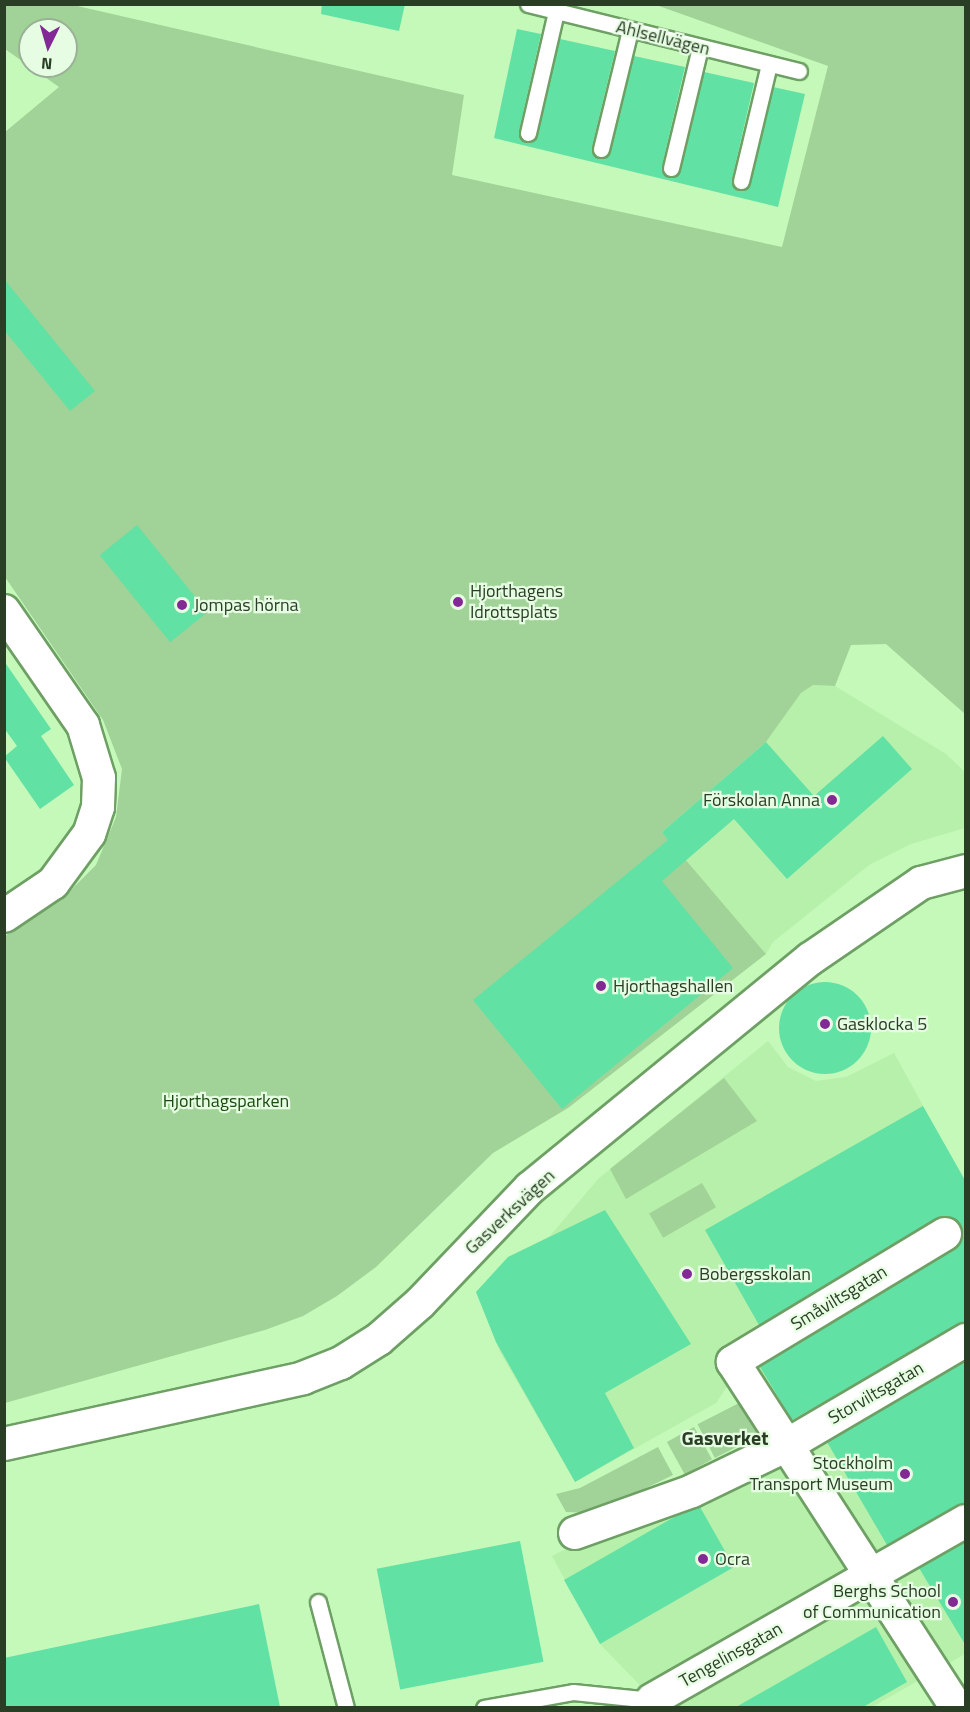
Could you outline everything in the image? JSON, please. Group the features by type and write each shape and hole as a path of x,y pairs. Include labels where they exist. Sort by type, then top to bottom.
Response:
{"street":[{"path":"4,611 83,725 99,778 98,807 89,834 52,883 4,916"},
{"name":"Gasverksvägen","path":"4,1443 303,1378 341,1363 378,1339 420,1303 530,1188 802,966 921,883 966,871"},
{"name":"Småviltsgatan","path":"787,1445 733,1362 945,1234"},
{"name":"Storviltsgatan","path":"787,1445 966,1340"},
{"path":"575,1533 692,1491 787,1445 957,1707"},
{"name":"Tengelinsgatan","path":"652,1700 966,1521"}],"lane":[{"name":"Ahlsellvägen","path":"528,4 799,71"},
{"path":"528,133 556,12"},
{"path":"601,149 630,30"},
{"path":"671,168 700,47"},
{"path":"741,181 769,64"},
{"path":"318,1602 346,1707"},
{"path":"484,1707 573,1692 652,1700"}],"shaded area":[{"name":"Förskolan Anna","path":"813,685 835,686 946,754 965,772 965,828 911,844 869,865 773,942 766,954 662,832 766,742 801,693"},
{"path":"768,1041 788,1067 816,1081 846,1077 894,1053 965,1182 965,1654 872,1707 662,1708 600,1644 552,1556 770,1444 734,1376 716,1403 575,1482 500,1352 476,1292 508,1257 550,1236 598,1179"}],"green space":[{"name":"Hjorthagsparken","path":"5,5 73,5 464,95 452,175 782,247 828,66 656,5 965,5 965,714 886,644 851,645 835,686 813,685 801,693 766,742 662,832 766,954 568,1108 493,1153 376,1267 337,1296 303,1316 265,1330 5,1403 5,936 66,895 96,865 116,817 122,769 103,720 5,577 5,132 59,87 46,78 78,78 78,18 18,18 18,58 5,49"},
{"path":"724,1078 757,1121 626,1199 610,1169"},
{"path":"702,1183 716,1207 663,1238 649,1214"},
{"path":"743,1401 760,1435 715,1458 698,1424"},
{"path":"694,1427 712,1459 685,1474 667,1442"},
{"path":"658,1447 673,1475 594,1513 566,1512 556,1494 580,1488"}],"building":[{"path":"322,4 405,4 399,31 321,14"},
{"path":"517,29 541,34 519,131 526,143 537,135 560,39 615,51 592,147 599,159 610,151 634,56 685,67 662,166 669,178 680,170 704,72 754,83 732,179 739,191 750,183 773,87 805,94 778,207 494,138"},
{"path":"4,279 95,391 70,411 4,330"},
{"path":"137,525 207,612 170,642 100,555"},
{"path":"4,661 51,729 41,736 74,785 40,809 4,757 17,746 4,728"},
{"name":"Hjorthagshallen","path":"883,736 912,769 787,879 734,819 662,881 733,968 562,1109 473,1000 668,840 662,832 766,742 814,796"},
{"name":"Gasklocka 5","path":"825,982 843,986 858,995 867,1010 871,1028 867,1046 858,1061 843,1070 825,1074 807,1070 792,1061 783,1046 779,1028 783,1010 792,995 807,986"},
{"path":"923,1106 966,1182 966,1322 792,1420 760,1367 954,1249 961,1242 961,1225 953,1218 936,1219 759,1325 705,1230"},
{"path":"605,1210 691,1344 605,1393 634,1448 575,1482 496,1342 476,1292 508,1257"},
{"name":"Stockholm Transport Museum","path":"966,1361 966,1503 887,1545 827,1442"},
{"path":"700,1507 734,1567 600,1644 564,1580 676,1516"},
{"path":"520,1541 543,1662 400,1690 377,1569"},
{"name":"Berghs School of Communication","path":"966,1542 966,1646 919,1568"},
{"path":"259,1604 280,1707 4,1707 4,1658"},
{"path":"876,1627 907,1682 863,1707 736,1707"}],"place":[{"name":"Hjorthagens Idrottsplats","path":"458,602"},
{"name":"Jompas hörna","path":"182,605"},
{"name":"Förskolan Anna","path":"832,800"},
{"name":"Hjorthagshallen","path":"601,986"},
{"name":"Gasklocka 5","path":"825,1024"},
{"name":"Bobergsskolan","path":"687,1274"},
{"name":"Stockholm Transport Museum","path":"905,1474"},
{"name":"Ocra","path":"703,1559"},
{"name":"Berghs School of Communication","path":"953,1602"}],"district":[{"name":"Gasverket","path":"725,1437"}]}
